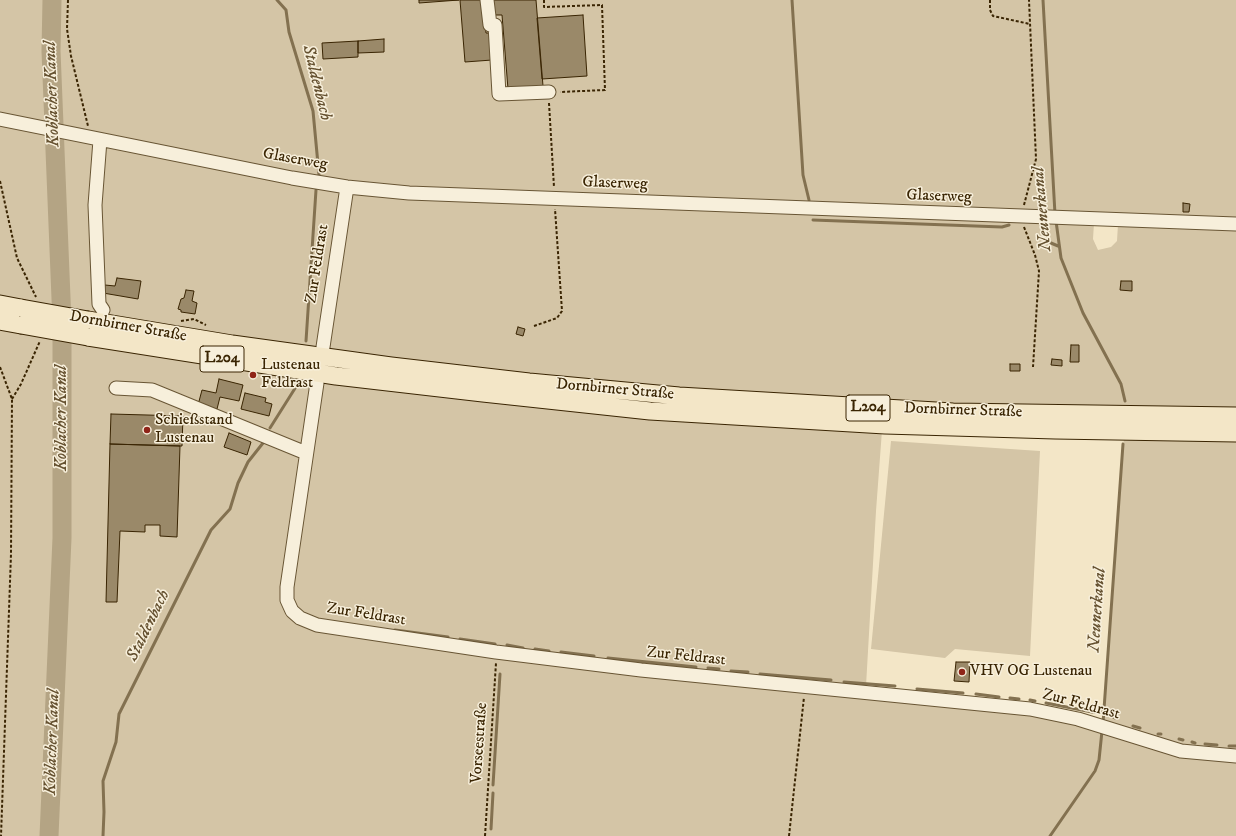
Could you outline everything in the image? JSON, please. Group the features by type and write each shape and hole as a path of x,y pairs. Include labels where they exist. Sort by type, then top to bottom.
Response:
{"main road":[{"name":"Dornbirner Straße","path":"0,304 232,344 383,365 530,382 672,395 953,412 1236,416"},
{"name":"Dornbirner Straße","path":"0,321 88,337 336,376 483,394 650,410 931,427 1236,433"}],"street":[{"path":"488,0 490,25 495,24 499,94 549,92"},
{"name":"Glaserweg","path":"0,120 292,178 347,187 409,193 1236,224"},
{"path":"90,138 95,205 99,304 103,310"},
{"name":"Zur Feldrast","path":"323,347 347,187"},
{"name":"Zur Feldrast","path":"317,383 287,586 287,600 292,611 300,618 317,625 496,652 641,670 1030,709 1096,725 1181,751 1236,756"},
{"path":"116,388 152,390 306,453"}],"path":[{"path":"68,0 68,29 71,56 85,111 90,138"},
{"path":"534,326 557,318 562,311 554,199 549,92 605,90 602,5 544,7 544,0"},
{"path":"990,0 990,10 993,16 1030,24"},
{"path":"1029,0 1036,159 1025,197 1023,217 1024,230 1035,256 1039,271 1033,367"},
{"path":"0,181 17,258 38,301"},
{"path":"12,399 21,384 40,340"},
{"path":"0,367 12,399 11,554 0,836"},
{"name":"Vorseestraße","path":"485,836 496,652"},
{"path":"789,836 806,686"}],"shaded area":[{"path":"0,0 1236,0 1236,220 1094,223 1093,239 1098,250 1111,247 1117,241 1118,224 1236,228 1236,410 883,417 866,686 1049,716 1236,760 1236,836 56,836 67,557 68,308 57,307 51,677 44,836 0,836"},
{"path":"1124,438 1236,439 1236,753 1170,744 1103,723"},
{"path":"891,441 1040,451 1030,656 955,649 945,658 871,649"}],"building":[{"path":"419,0 459,0 419,3"},
{"path":"460,0 483,0 486,33 490,33 492,60 465,62"},
{"path":"493,0 536,0 543,86 508,89 502,15 494,15"},
{"path":"583,15 587,76 542,79 537,18"},
{"path":"384,39 384,52 358,53 358,41"},
{"path":"358,41 358,57 323,59 322,43"},
{"path":"1183,203 1190,204 1189,212 1183,212"},
{"path":"117,278 141,281 138,299 103,293 105,285 115,286"},
{"path":"1121,281 1132,281 1132,291 1120,290"},
{"path":"186,290 194,291 192,301 197,303 195,314 181,312 181,310 178,309 181,299 184,298"},
{"path":"518,327 525,329 523,336 516,334"},
{"path":"1071,345 1079,345 1079,362 1070,362"},
{"path":"1052,359 1062,360 1062,366 1051,365"},
{"path":"1010,364 1020,364 1020,371 1010,371"},
{"path":"219,379 243,385 239,401 220,397 217,409 198,405 202,390 216,393"},
{"path":"245,393 266,398 265,402 272,404 269,416 241,409"},
{"name":"Schießstand Lustenau","path":"111,414 183,416 182,446 110,444"},
{"path":"229,433 251,442 247,455 224,447"},
{"path":"110,444 180,446 177,537 160,536 160,525 145,525 145,532 120,531 117,602 106,602"},
{"name":"VHV OG Lustenau","path":"956,662 970,662 969,682 954,681"}],"waterway":[{"name":"Koblacher Kanal","path":"49,836 62,538 62,323 51,51 52,0"},
{"name":"Staldenbach","path":"277,0 286,10 289,32 313,111 319,175"},
{"path":"792,0 803,175 809,200"},
{"name":"Neunerkanal","path":"1043,0 1055,214"},
{"name":"Staldenbach","path":"306,341 316,190"},
{"path":"813,220 1002,227 1009,225"},
{"name":"Neunerkanal","path":"1056,221 1061,258 1083,313 1121,384 1125,401"},
{"path":"1051,243 1058,246"},
{"name":"Staldenbach","path":"270,428 299,382"},
{"name":"Staldenbach","path":"103,836 103,781 116,742 119,714 211,530 230,509 238,483 248,462 263,443"},
{"name":"Neunerkanal","path":"1103,723 1123,444"},
{"path":"395,630 448,637"},
{"path":"460,639 495,644"},
{"path":"507,645 523,648"},
{"path":"535,649 549,651"},
{"path":"561,652 594,656"},
{"path":"608,658 696,667"},
{"path":"708,668 719,669"},
{"path":"731,671 748,672"},
{"path":"493,785 500,674"},
{"path":"760,674 831,680"},
{"path":"844,682 895,686"},
{"path":"917,689 963,693"},
{"path":"976,694 999,697"},
{"path":"1010,698 1019,699"},
{"path":"1030,700 1035,701"},
{"path":"1046,703 1092,712 1104,712 1115,718"},
{"path":"1133,726 1140,728"},
{"name":"Neunerkanal","path":"1050,836 1095,771 1099,760 1102,731"},
{"path":"1179,739 1183,740"},
{"path":"1205,744 1217,745"},
{"path":"1229,746 1236,746"},
{"path":"491,829 493,793"}],"place":[{"name":"Lustenau Feldrast","path":"253,375"},
{"name":"Schießstand Lustenau","path":"147,430"},
{"name":"VHV OG Lustenau","path":"962,672"}]}
